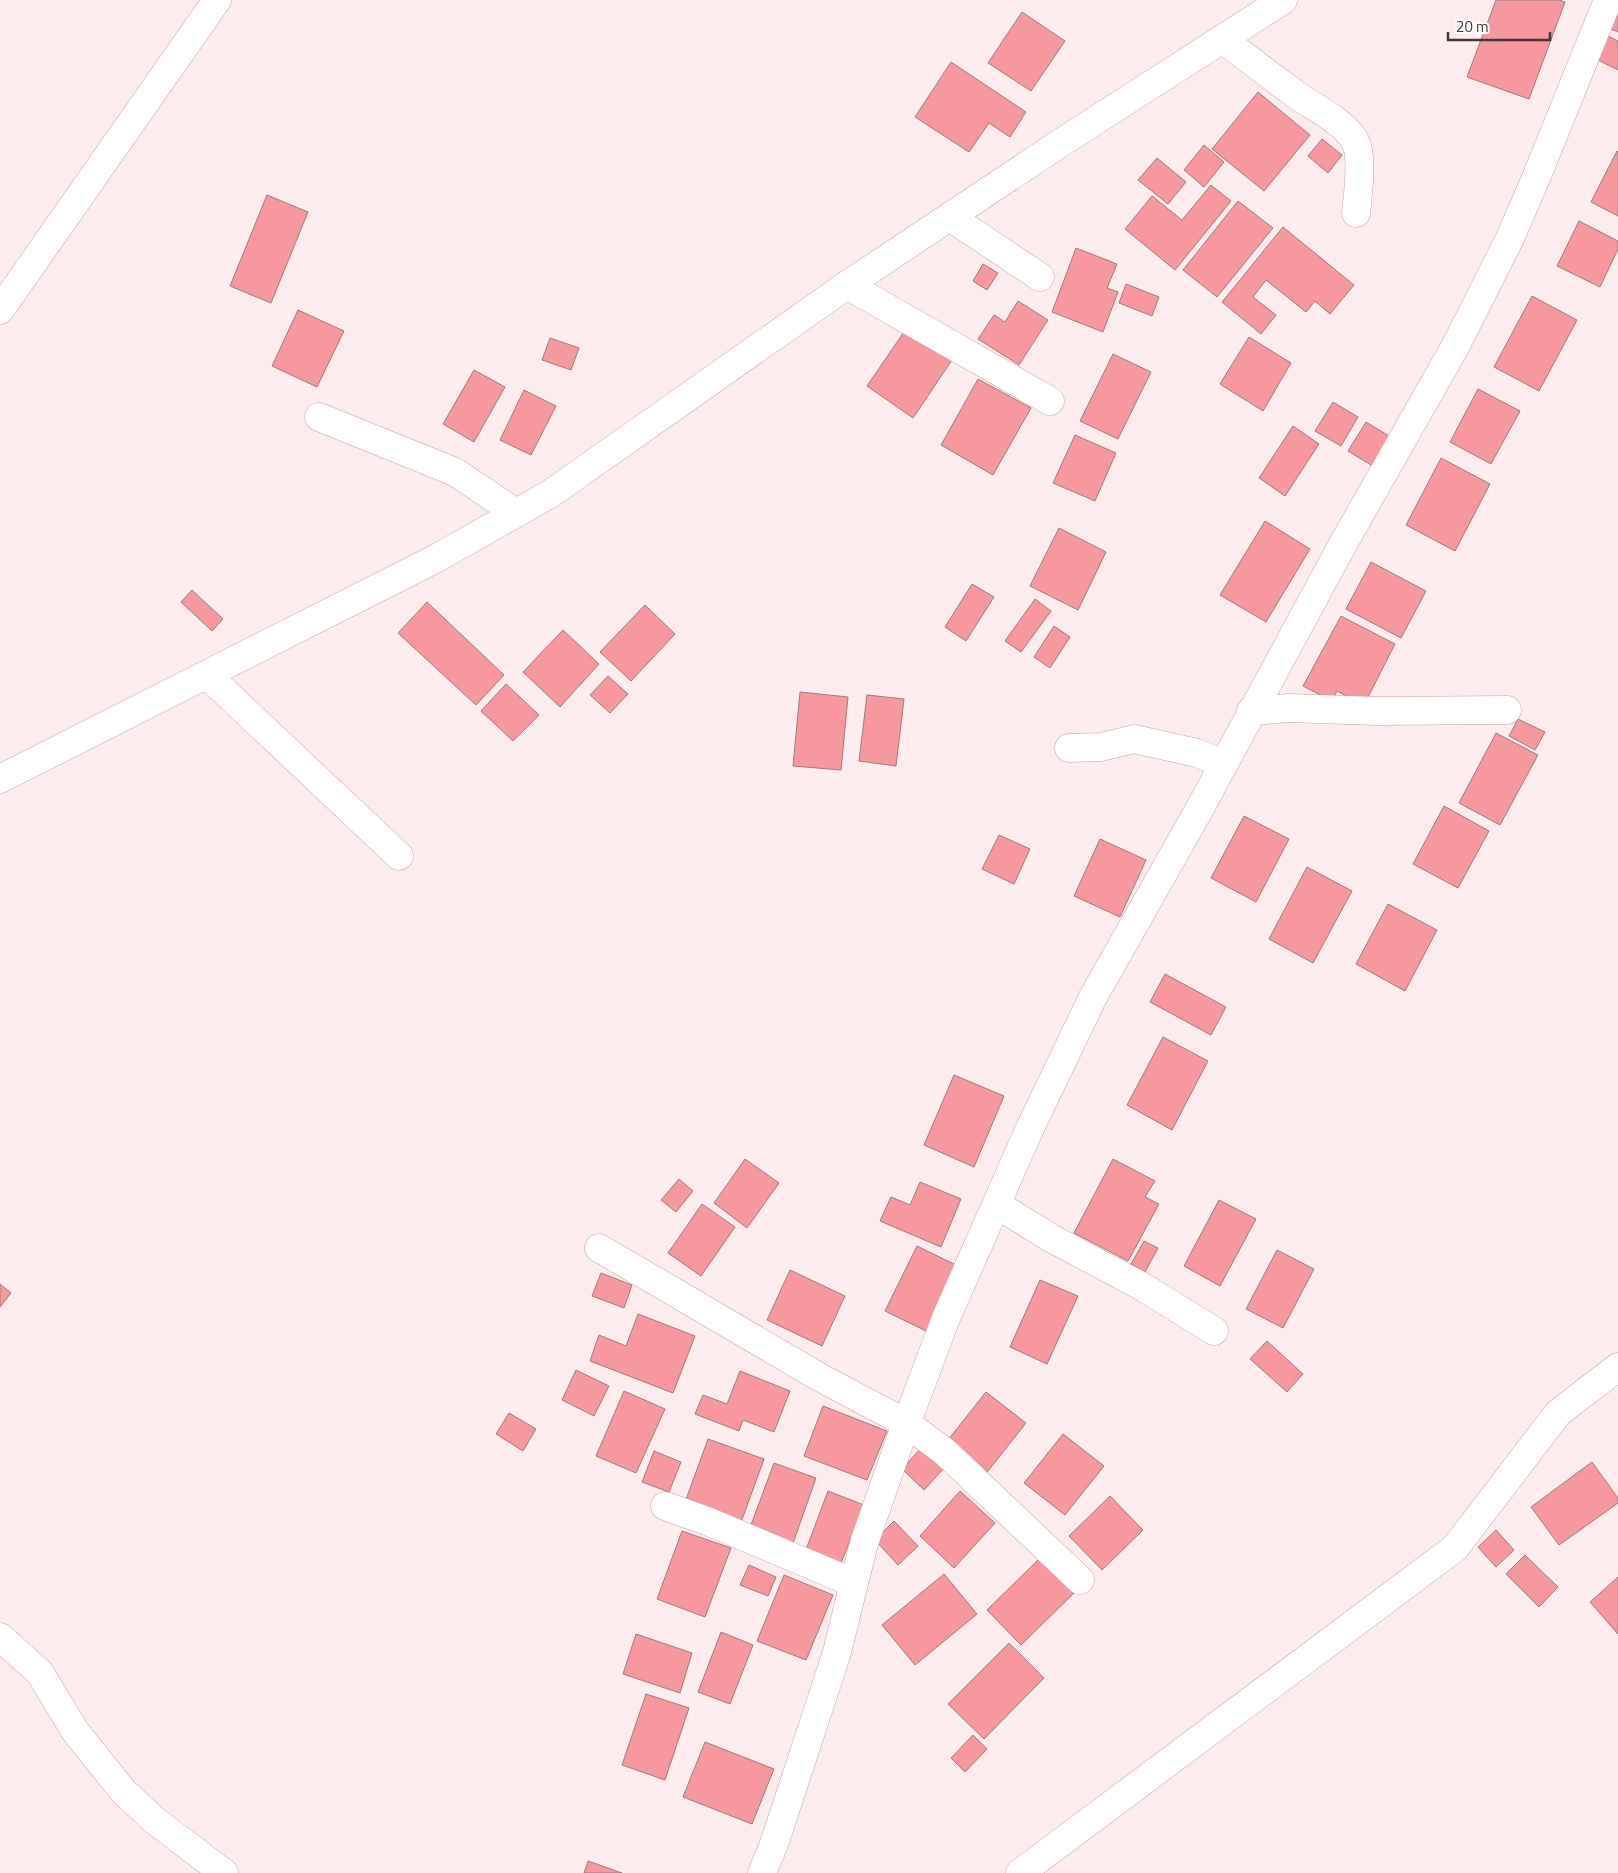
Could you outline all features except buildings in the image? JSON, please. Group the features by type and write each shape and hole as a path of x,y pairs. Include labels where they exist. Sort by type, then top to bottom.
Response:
{"street":[{"path":"0,310 216,0"},
{"path":"0,779 437,558 550,494 847,285 1283,0"},
{"path":"762,1873 774,1844 828,1683 864,1543 906,1423 946,1318 1030,1128 1093,997 1343,544 1456,347 1502,254 1536,178 1608,0"},
{"path":"1222,39 1296,95 1346,129 1356,142 1358,154 1359,188 1356,213"},
{"path":"950,217 1040,276"},
{"path":"847,285 1050,401"},
{"path":"319,418 455,472 516,513"},
{"path":"207,675 399,856"},
{"path":"1251,711 1288,708 1376,711 1507,710"},
{"path":"1069,748 1101,747 1134,739 1197,753 1223,764"},
{"path":"996,1204 1051,1238 1143,1287 1214,1331"},
{"path":"599,1248 821,1378 906,1423 945,1452 1080,1580"},
{"path":"1020,1873 1455,1548 1558,1413 1618,1367"},
{"path":"665,1506 707,1521 854,1582"},
{"path":"0,1636 40,1673 74,1731 123,1791 154,1820 224,1873"}]}
